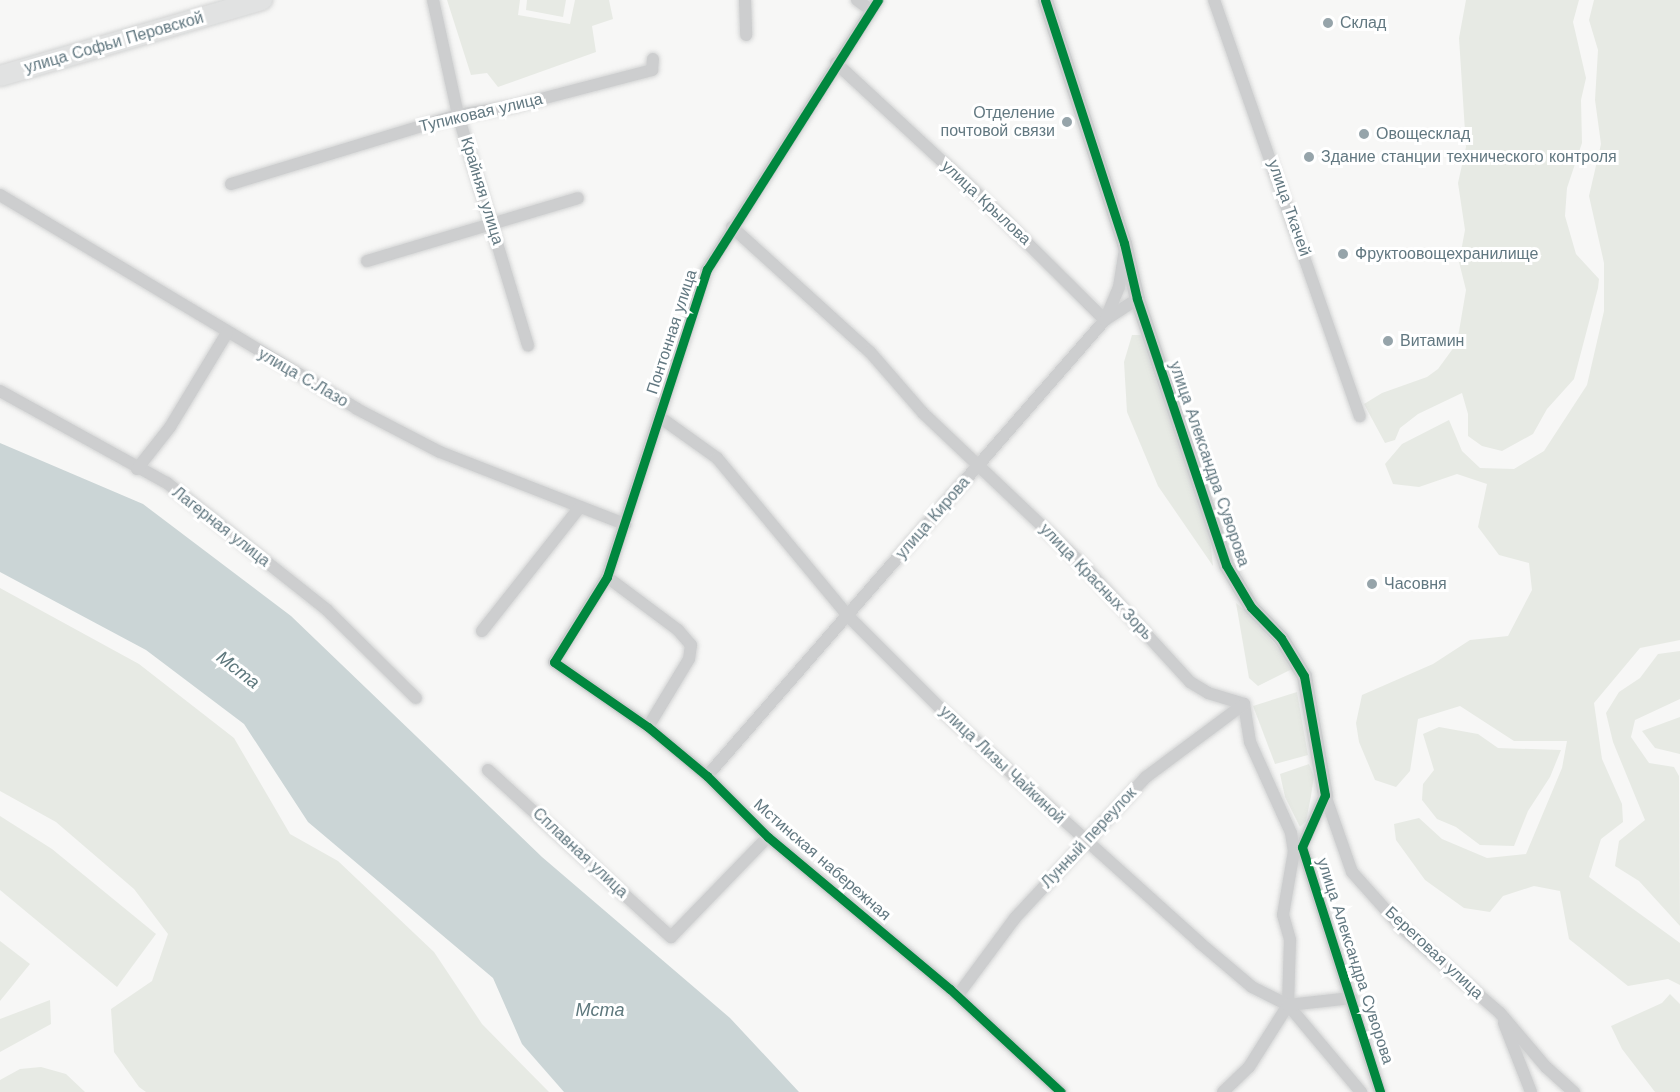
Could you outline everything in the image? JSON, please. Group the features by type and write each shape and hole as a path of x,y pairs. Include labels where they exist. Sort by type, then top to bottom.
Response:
{"main road":[{"name":"улица Софьи Перовской","path":"0,76 262,0"}],"street":[{"name":"Крайняя улица","path":"433,0 458,115 493,221 528,346"},
{"path":"745,0 746,35"},
{"path":"857,0 875,5"},
{"name":"улица Александра Суворова","path":"1045,0 1124,243 1137,299 1226,565 1251,607 1281,638 1304,676 1325,795 1302,847 1352,998 1380,1092"},
{"name":"улица Ткачей","path":"1214,0 1360,416"},
{"name":"Понтонная улица","path":"555,662 607,577 707,269 875,5"},
{"name":"Тупиковая улица","path":"231,184 458,115 514,106 652,70 653,59"},
{"name":"улица Крылова","path":"836,63 988,204 1105,320"},
{"name":"улица С.Лазо","path":"0,195 357,409 440,452 625,524"},
{"path":"367,261 493,221 578,198"},
{"name":"улица Красных Зорь","path":"732,227 870,352 923,413 1082,564 1190,682 1208,693 1244,704"},
{"name":"улица Кирова","path":"707,776 1105,320 1119,287 1124,243"},
{"path":"1105,320 1137,299"},
{"path":"138,470 170,427 227,333"},
{"name":"Лагерная улица","path":"0,391 138,470 167,483 327,610 416,698"},
{"name":"улица Лизы Чайкиной","path":"660,418 717,458 848,616 946,714 1084,841 1252,987 1288,1005 1361,1092"},
{"path":"482,631 580,507"},
{"path":"607,577 678,630 691,645 689,658 648,727"},
{"name":"Мстинская набережная","path":"555,662 648,727 707,776 768,837 958,995 1061,1092"},
{"path":"1223,1092 1249,1067 1288,1005 1290,940 1283,915 1294,851 1291,833 1250,742 1244,704"},
{"name":"Лунный переулок","path":"958,995 1015,918 1084,841 1146,777 1244,704"},
{"name":"Сплавная улица","path":"488,770 671,937 768,837"},
{"name":"Береговая улица","path":"1325,795 1352,872 1403,929 1500,1013 1546,1067 1574,1092"},
{"path":"1288,1005 1352,998"},
{"path":"1500,1013 1531,1092"}],"shaded area":[{"path":"447,0 520,0 518,15 570,24 575,0 609,0 613,19 592,26 596,52 498,87 487,73 471,75"},
{"path":"527,0 566,0 563,17 526,10"},
{"path":"1466,0 1579,0 1573,22 1586,78 1581,100 1582,143 1567,188 1565,216 1576,254 1599,279 1598,288 1574,379 1547,409 1533,434 1502,451 1482,446 1468,436 1468,414 1462,393 1418,414 1400,428 1395,440 1385,443 1364,404 1382,393 1427,377 1438,369 1457,343 1466,290 1459,262 1465,230 1458,183 1466,147 1459,38"},
{"path":"1594,0 1680,0 1680,640 1640,648 1594,703 1602,759 1622,804 1623,822 1601,839 1589,877 1680,943 1680,985 1668,979 1628,986 1569,939 1560,891 1534,886 1503,896 1490,912 1464,908 1425,880 1396,840 1394,824 1419,818 1442,839 1487,858 1526,854 1562,768 1567,741 1514,741 1460,706 1418,719 1410,771 1396,787 1375,780 1359,742 1356,723 1362,695 1433,664 1470,640 1508,636 1532,590 1529,563 1499,555 1478,527 1487,484 1457,474 1419,487 1393,484 1385,464 1402,444 1449,420 1462,451 1480,468 1514,469 1544,451 1587,385 1604,311 1604,263 1589,196 1601,144 1595,100 1598,50 1589,20"},
{"path":"1132,335 1146,335 1210,538 1213,566 1158,486 1127,412 1124,362"},
{"path":"0,588 139,664 234,738 290,834 338,861 434,952 482,1024 549,1092 146,1092 139,1087 114,1052 111,1009 152,981 168,934 134,889 56,822 0,791"},
{"path":"1236,603 1252,616 1294,668 1258,686 1249,678"},
{"path":"1680,651 1680,699 1635,720 1631,737 1649,763 1674,767 1679,776 1680,926 1639,881 1615,866 1619,841 1645,820 1613,742 1606,713 1619,692 1640,678 1658,654"},
{"path":"1297,692 1308,755 1275,764 1253,706"},
{"path":"1680,717 1680,754 1655,748 1642,731"},
{"path":"1439,727 1478,734 1498,748 1561,750 1550,777 1528,811 1514,846 1480,845 1456,827 1437,819 1422,800 1423,784 1434,770 1423,734"},
{"path":"1309,764 1314,776 1306,821 1300,827 1285,797 1280,774"},
{"path":"0,816 52,849 156,934 117,987 0,890"},
{"path":"0,941 30,964 0,1001"},
{"path":"1670,994 1680,1004 1680,1092 1655,1092 1622,1049 1611,1026 1662,1003"},
{"path":"50,1000 51,1024 0,1052 0,1019"},
{"path":"41,1067 66,1074 85,1092 0,1092 0,1080 20,1069"}],"water":[{"name":"Мста","path":"0,443 143,504 291,616 542,857 730,1018 799,1092 564,1092 522,1044 493,978 308,822 244,724 146,650 0,572"}],"cycle path":[{"path":"878,0 707,269 607,577 554,662 648,727 707,776 768,837 950,989 1061,1092"},
{"path":"1045,0 1124,243 1137,299 1226,565 1251,607 1281,638 1304,676 1325,795 1302,847 1380,1092"}],"place":[{"name":"Склад","path":"1328,23"},
{"name":"Отделение почтовой связи","path":"1067,122"},
{"name":"Овощесклад","path":"1364,134"},
{"name":"Здание станции технического контроля","path":"1309,157"},
{"name":"Фруктоовощехранилище","path":"1343,254"},
{"name":"Витамин","path":"1388,341"},
{"name":"Часовня","path":"1372,584"}]}
